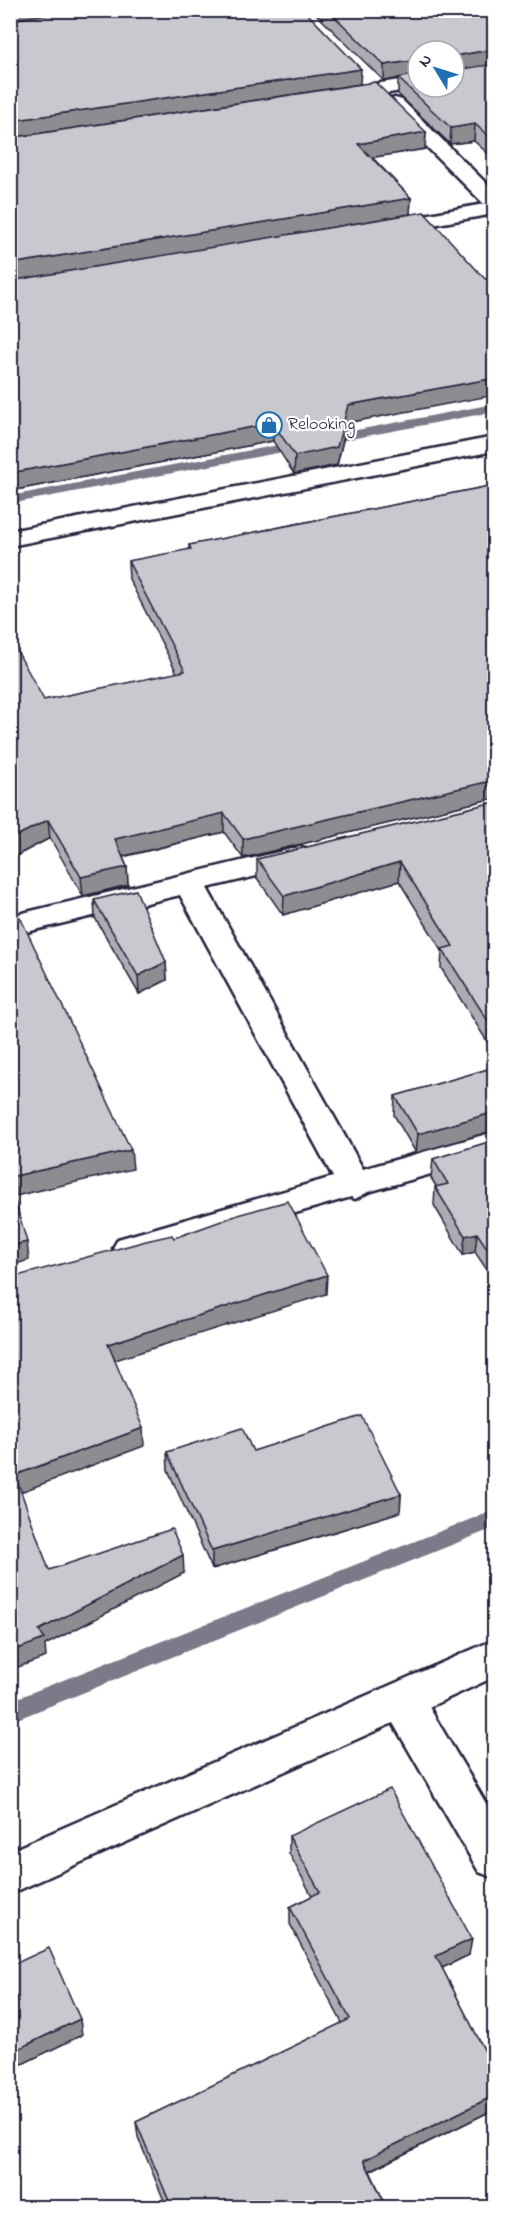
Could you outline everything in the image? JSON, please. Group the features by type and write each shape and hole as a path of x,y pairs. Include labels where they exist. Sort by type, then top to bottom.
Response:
{"street":[{"path":"363,74 495,202"},
{"path":"321,98 406,85"},
{"path":"365,230 495,208"},
{"path":"10,540 495,444"},
{"path":"10,926 325,850"},
{"path":"189,883 355,1186"},
{"path":"102,1256 355,1186 495,1144"},
{"path":"10,1873 495,1658"},
{"path":"402,1699 495,1857"}],"building":[{"path":"76,10 304,10 361,69 10,121 10,20"},
{"path":"328,10 495,10 495,49 466,54 466,39 406,39 406,62 384,65"},
{"path":"495,64 495,142 475,124 451,128 420,99 466,99 466,68"},
{"path":"406,76 406,86 398,78"},
{"path":"375,82 426,132 358,144 411,198 10,264 10,138"},
{"path":"424,212 485,279 495,277 495,378 348,405 337,447 295,456 273,423 10,473 10,281"},
{"path":"495,485 495,780 243,839 224,813 115,839 127,867 81,877 48,820 10,839 10,638 44,700 185,671 128,561 191,549 189,545"},
{"path":"495,802 495,1032 442,949 453,946 400,862 284,896 257,859"},
{"path":"136,890 166,962 138,976 94,900"},
{"path":"20,917 131,1150 10,1177 10,919"},
{"path":"495,1067 495,1112 418,1134 395,1096"},
{"path":"495,1140 495,1260 477,1233 465,1236 435,1187 448,1184 433,1159"},
{"path":"10,1183 27,1242 10,1246"},
{"path":"288,1201 327,1275 108,1344 143,1428 15,1475 49,1570 172,1529 183,1555 39,1630 44,1639 10,1652 10,1278 146,1241 172,1235 174,1238 241,1214"},
{"path":"362,1416 401,1494 212,1551 167,1452 242,1428 253,1451"},
{"path":"390,1789 472,1939 436,1956 495,2071 495,2095 364,2160 387,2208 172,2208 136,2122 350,2019 290,1907 320,1892 289,1836"},
{"path":"49,1948 80,2019 10,2053 10,1966"}],"waterway":[{"path":"10,500 488,409"},
{"path":"10,1712 494,1519"}],"place":[{"name":"Relooking","path":"269,425"}]}
